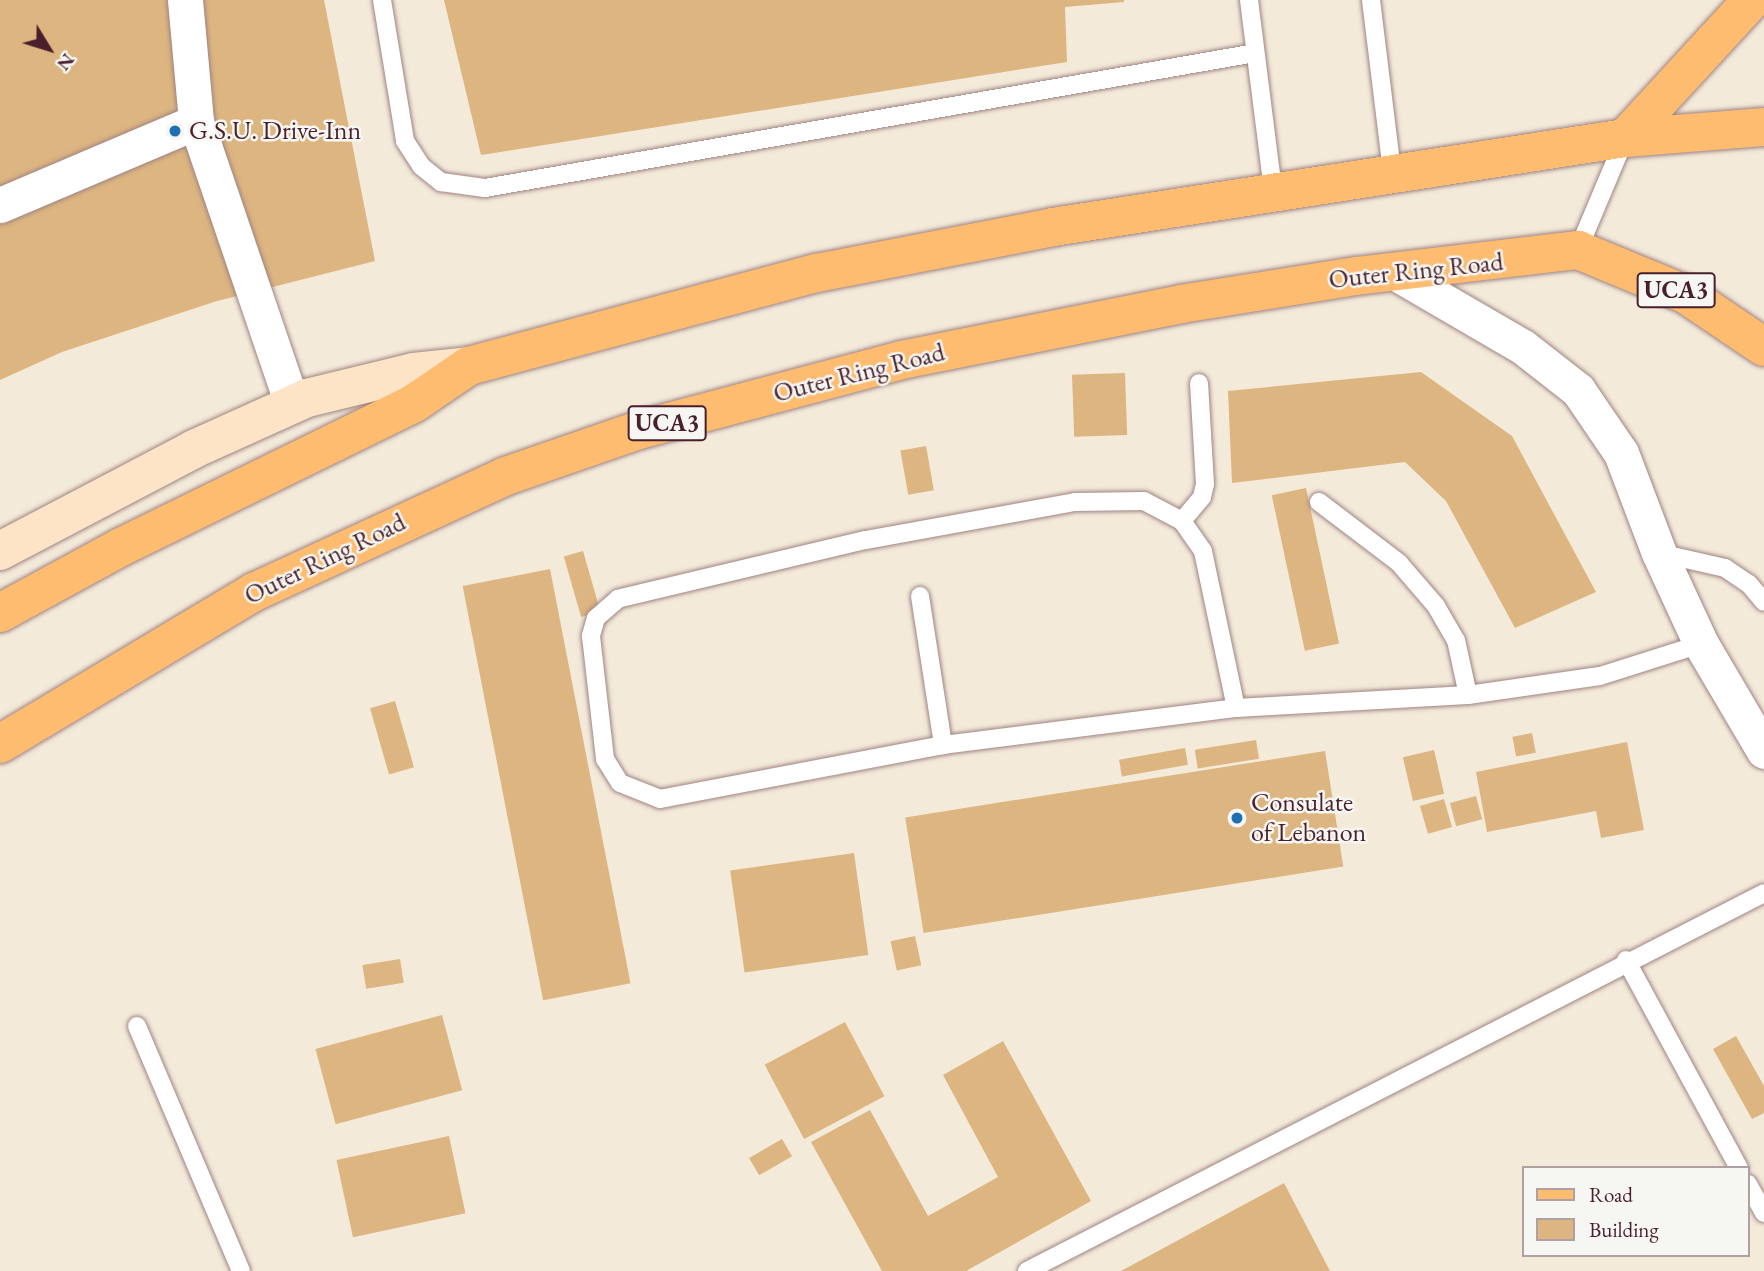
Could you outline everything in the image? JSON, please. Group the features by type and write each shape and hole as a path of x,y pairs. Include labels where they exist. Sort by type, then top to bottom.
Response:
{"main road":[{"path":"1625,138 1752,0"},
{"path":"0,551 194,449 292,404 364,382 468,366 817,273 1392,171 1625,138 1764,127"},
{"name":"Outer Ring Road","path":"0,744 254,592 339,549 506,476 639,430 902,359 1181,304 1394,272 1578,250 1687,295 1764,347"},
{"path":"0,613 121,547 413,404 468,366"}],"street":[{"path":"185,0 197,122 292,404"},
{"path":"0,205 197,122"},
{"path":"1394,272 1522,347 1578,390 1621,453 1659,553 1701,644 1764,751"}],"lane":[{"path":"382,0 405,141 421,166 441,183 485,188 1255,53"},
{"path":"1249,0 1273,190"},
{"path":"1371,0 1392,171"},
{"path":"1578,250 1625,138"},
{"path":"1182,521 1202,497 1205,484 1199,383"},
{"path":"1236,708 1203,551 1182,521 1144,501 1075,502 865,540 618,599 596,618 591,636 605,759 620,783 646,797 660,799 943,745 1236,708 1468,695 1609,674 1701,644"},
{"path":"1319,502 1399,563 1436,606 1456,640 1468,695"},
{"path":"1659,553 1725,568 1749,584 1764,602"},
{"path":"920,596 943,745"},
{"path":"1027,1271 1626,960 1764,893"},
{"path":"1626,960 1738,1166"},
{"path":"137,1026 241,1271"},
{"path":"1750,1188 1764,1213"}],"building":[{"name":"G.S.U. Drive-Inn","path":"0,0 324,0 375,261 217,301 62,352 0,380"},
{"path":"444,0 1124,2 1065,7 1067,62 481,155"},
{"path":"1421,372 1512,436 1596,592 1515,628 1446,501 1405,462 1232,483 1228,391"},
{"path":"1125,373 1127,435 1074,437 1072,375"},
{"path":"926,446 934,490 908,495 900,451"},
{"path":"1306,488 1339,644 1305,651 1272,495"},
{"path":"583,551 600,612 581,617 564,557"},
{"path":"550,569 631,983 543,1000 463,586"},
{"path":"395,701 414,767 389,774 370,708"},
{"path":"1532,733 1536,753 1516,756 1512,737"},
{"path":"1256,740 1259,759 1198,768 1195,750"},
{"path":"1627,742 1644,830 1601,838 1596,811 1487,832 1476,772"},
{"path":"1185,748 1188,765 1122,776 1119,760"},
{"path":"1434,750 1444,794 1413,801 1403,757"},
{"path":"1325,751 1343,867 924,933 905,817"},
{"path":"1476,796 1482,819 1456,826 1450,803"},
{"path":"1444,799 1452,827 1428,834 1420,806"},
{"path":"854,853 868,955 745,972 730,870"},
{"path":"915,936 921,965 897,971 891,941"},
{"path":"400,959 404,983 366,989 362,965"},
{"path":"442,1015 462,1090 336,1124 315,1049"},
{"path":"845,1022 884,1096 804,1139 765,1065"},
{"path":"1736,1036 1764,1086 1764,1113 1752,1119 1713,1049"},
{"path":"1003,1041 1091,1201 966,1271 882,1271 811,1142 870,1110 928,1216 998,1177 943,1075"},
{"path":"449,1136 465,1213 353,1237 337,1160"},
{"path":"782,1139 792,1156 759,1175 749,1158"},
{"path":"1284,1183 1330,1271 1121,1271"}],"place":[{"name":"G.S.U. Drive-Inn","path":"175,131"},
{"name":"Consulate of Lebanon","path":"1237,818"}]}
